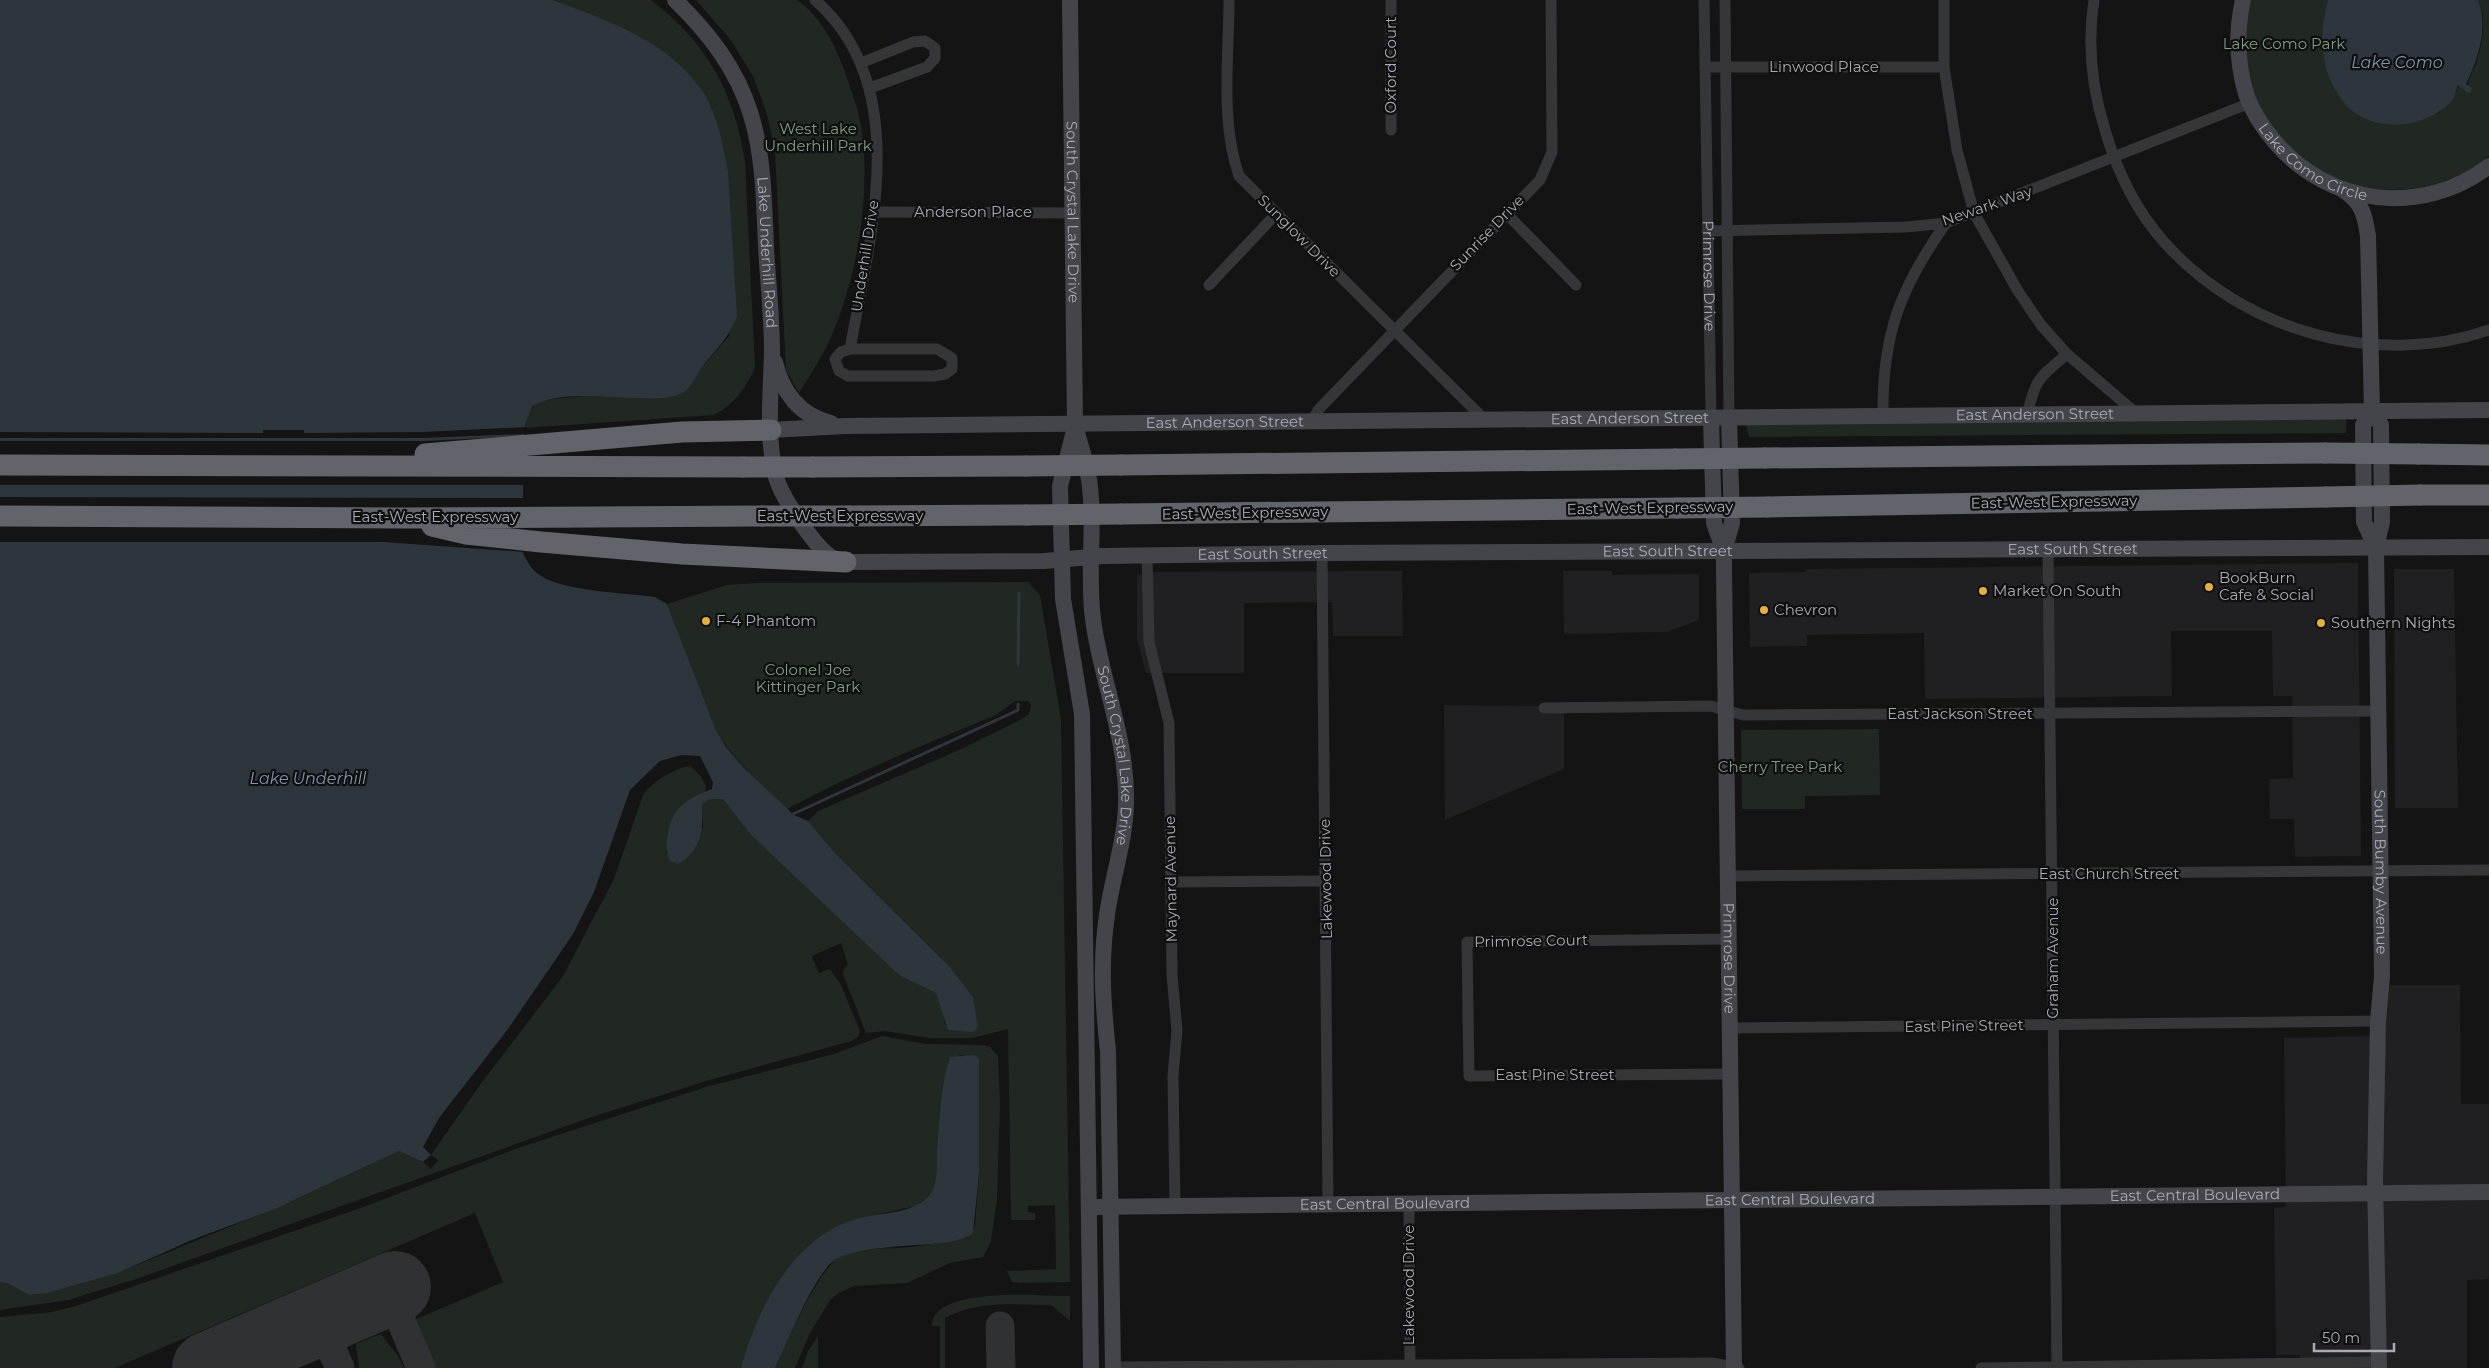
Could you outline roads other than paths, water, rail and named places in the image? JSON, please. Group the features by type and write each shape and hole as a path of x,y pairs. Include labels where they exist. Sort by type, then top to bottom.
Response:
{"highway":[{"path":"301,466 539,443 682,432 771,430"},
{"path":"0,465 813,467 2325,453 2489,455"},
{"name":"East-West Expressway","path":"0,516 402,518 1027,515 1768,507 2489,495"},
{"path":"402,518 466,534 541,542 691,554 846,562"}],"main road":[{"name":"Lake Underhill Road","path":"675,0 700,25 722,53 739,85 751,115 761,167 772,350 771,430 773,462 782,494 827,553 846,562"},
{"name":"South Crystal Lake Drive","path":"1070,0 1071,213 1075,425 1090,487 1093,620 1099,656 1121,743 1126,804 1121,847 1107,915 1102,964 1103,1001 1108,1051 1113,1368"},
{"name":"Lake Como Circle","path":"2243,0 2239,22 2239,60 2250,103 2265,131 2287,157 2312,176 2342,190 2368,197 2394,199 2424,196 2446,190 2489,166"},
{"name":"South Bumby Avenue","path":"2342,190 2353,196 2363,210 2368,236 2372,411 2363,425 2364,522 2376,548 2382,976 2378,1022 2375,1194 2379,1365"},
{"name":"South Bumby Avenue","path":"2368,236 2376,211 2385,202 2394,199"},
{"name":"Lake Underhill Road","path":"772,350 779,378 799,407 808,415 820,421 845,426"},
{"name":"East Anderson Street","path":"771,430 845,426 2489,410"},
{"name":"Primrose Drive","path":"1711,418 1714,523 1724,550"},
{"name":"Primrose Drive","path":"1729,418 1732,523 1724,550 1735,1368"},
{"name":"South Crystal Lake Drive","path":"1075,425 1060,486 1064,613 1078,680 1082,714 1091,1368"},
{"name":"East South Street","path":"846,562 1062,560 1147,555 1322,553 2489,547"},
{"name":"East Central Boulevard","path":"1090,1207 2489,1192"}],"street":[{"name":"Underhill Drive","path":"815,0 832,15 861,63 870,88 877,153 875,212 850,349"},
{"name":"Sunglow Drive","path":"1229,0 1228,128 1231,152 1239,176 1484,420"},
{"name":"Oxford Court","path":"1391,0 1391,130"},
{"name":"Sunrise Drive","path":"1312,421 1319,409 1393,330 1540,180 1552,152 1552,0"},
{"name":"Primrose Drive","path":"1704,0 1711,418"},
{"name":"Primrose Drive","path":"1725,0 1729,418"},
{"path":"1944,0 1944,67 1957,150 1974,213 2018,291 2041,325 2066,354 2137,414"},
{"path":"2094,0 2090,36 2092,78 2099,113 2113,158 2126,186 2159,236 2212,285 2244,305 2284,323 2327,338 2370,346 2433,345 2489,330"},
{"path":"861,63 913,42 925,41 935,48 936,58 927,67 870,88"},
{"name":"Linwood Place","path":"1705,67 1944,67"},
{"name":"Newark Way","path":"1707,231 1906,227 1946,223 2250,103"},
{"name":"Anderson Place","path":"875,212 1071,213"},
{"path":"1208,285 1276,214"},
{"path":"1507,214 1576,285"},
{"path":"1883,416 1884,375 1890,330 1905,290 1921,259 1946,223"},
{"path":"850,349 937,349 952,358 952,369 945,374 934,376 848,376 838,371 835,359 841,352 850,349"},
{"path":"2027,415 2038,378 2066,354"},
{"name":"Graham Avenue","path":"2048,548 2057,1368"},
{"name":"Lakewood Drive","path":"1322,553 1328,1205"},
{"name":"Maynard Avenue","path":"1147,555 1146,611 1149,642 1169,724 1172,975 1177,1030 1173,1076 1175,1205"},
{"name":"East Jackson Street","path":"1544,708 1711,706 1744,715 2377,711"},
{"name":"East Church Street","path":"1728,876 2489,870"},
{"path":"1172,882 1326,882"},
{"name":"Primrose Court","path":"1469,1076 1467,942 1729,939"},
{"name":"East Pine Street","path":"1730,1028 2378,1022"},
{"name":"East Pine Street","path":"1469,1076 1730,1074"},
{"name":"Lakewood Drive","path":"1409,1203 1410,1366"},
{"path":"1113,1368 1712,1363 1735,1368"},
{"path":"1981,1368 2379,1365"}],"water":[{"name":"Lake Underhill","path":"0,0 553,0 594,15 634,34 671,57 687,72 707,98 719,129 724,151 728,172 737,317 723,342 705,363 692,384 682,393 656,398 570,396 543,401 532,406 524,428 522,551 535,571 551,581 596,591 655,597 667,604 716,730 726,747 743,767 794,815 808,821 834,852 950,967 973,997 978,1028 973,1032 948,1030 936,993 899,975 750,834 723,799 710,799 702,805 701,831 696,846 678,864 670,861 667,842 669,827 674,814 689,800 712,789 713,782 700,756 681,755 660,761 630,790 594,892 573,934 508,1029 439,1118 423,1147 431,1155 423,1162 399,1151 275,1209 194,1239 118,1273 48,1293 29,1295 9,1284 0,1282"},
{"name":"Lake Como","path":"2328,0 2478,0 2481,10 2482,32 2478,54 2466,84 2472,88 2471,92 2468,93 2458,85 2453,100 2447,106 2423,120 2410,123 2397,125 2383,124 2370,121 2358,115 2339,96 2328,74 2323,50 2323,24"},
{"path":"975,1055 979,1059 979,1173 973,1233 965,1238 949,1242 866,1250 837,1259 828,1266 813,1288 775,1368 741,1368 757,1322 768,1300 796,1258 834,1228 856,1219 896,1212 915,1206 930,1194 936,1178 941,1103 944,1079 950,1057"}],"waterway":[{"path":"1018,664 1019,593"},
{"path":"791,815 1018,710 1018,704"}],"place":[{"name":"BookBurn Cafe & Social","path":"2209,587"},
{"name":"Market On South","path":"1983,591"},
{"name":"Chevron","path":"1764,610"},
{"name":"F-4 Phantom","path":"706,621"},
{"name":"Southern Nights","path":"2321,623"}],"park label":[{"name":"Lake Como Park","path":"2284,44"},
{"name":"West Lake Underhill Park","path":"818,138"},
{"name":"Colonel Joe Kittinger Park","path":"808,678"},
{"name":"Cherry Tree Park","path":"1780,767"}]}
